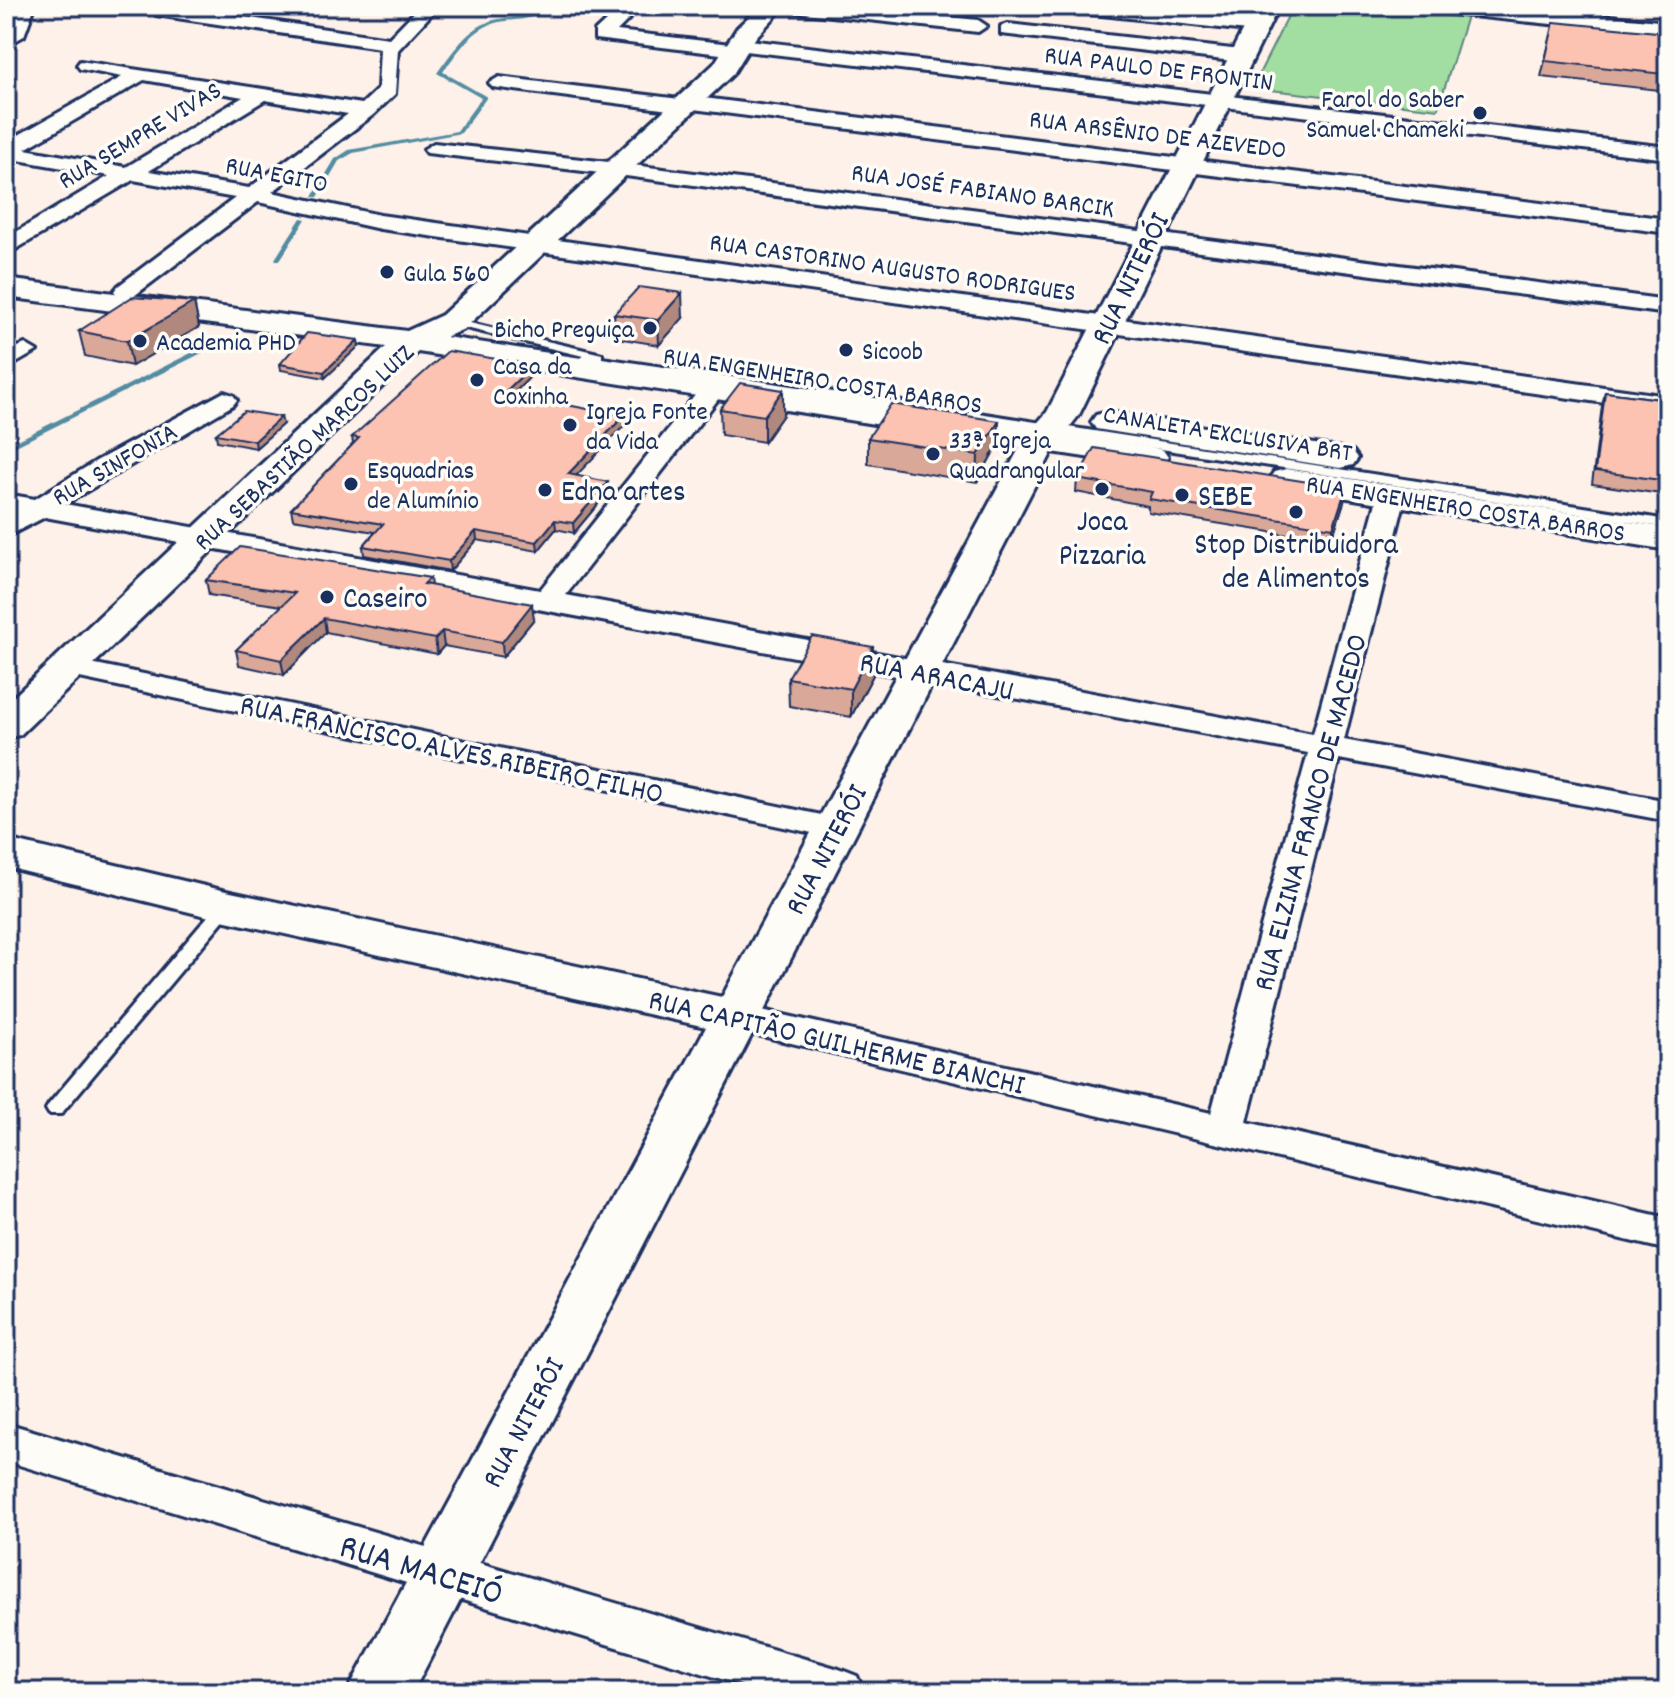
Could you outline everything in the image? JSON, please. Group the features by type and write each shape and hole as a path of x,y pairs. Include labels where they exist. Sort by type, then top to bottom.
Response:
{"main road":[{"name":"RUA SEBASTIÃO MARCOS LUIZ","path":"6,726 411,341 453,322 618,169 730,63 746,33 773,6"},
{"path":"1443,6 1668,29"},
{"name":"RUA NITERÓI","path":"379,1692 919,672 1107,325 1262,16"},
{"name":"RUA ENGENHEIRO COSTA BARROS","path":"6,288 411,341 713,389 1051,428 1668,508"},
{"name":"RUA ENGENHEIRO COSTA BARROS","path":"453,322 1051,428 1392,495 1668,539"},
{"name":"RUA CAPITÃO GUILHERME BIANCHI","path":"6,853 226,906 736,1017"}],"street":[{"path":"6,40 26,6"},
{"path":"197,16 215,6"},
{"path":"126,291 366,111 388,90 388,54 392,44 430,6"},
{"name":"RUA PAULO DE FRONTIN","path":"633,6 602,35 1219,100 1668,153"},
{"path":"786,6 978,26"},
{"path":"1066,6 1262,16"},
{"path":"162,11 392,44"},
{"path":"1008,30 1241,56"},
{"path":"87,65 366,111"},
{"path":"6,152 141,74"},
{"name":"RUA ARSÊNIO DE AZEVEDO","path":"499,83 1668,226"},
{"name":"RUA SEMPRE VIVAS","path":"6,248 261,94"},
{"name":"RUA JOSÉ FABIANO BARCIK","path":"434,149 618,169 1668,307"},
{"name":"RUA EGITO","path":"6,152 252,195 363,220 537,244"},
{"name":"RUA CASTORINO AUGUSTO RODRIGUES","path":"537,244 1668,404"},
{"path":"546,601 713,389"},
{"name":"RUA SINFONIA","path":"6,529 224,400"},
{"name":"RUA ELZINA FRANCO DE MACEDO","path":"1226,1129 1392,495"},
{"name":"RUA ARACAJU","path":"6,502 206,536 1325,749 1668,811"},
{"name":"RUA FRANCISCO ALVES RIBEIRO FILHO","path":"67,667 836,828"},
{"name":"RUA CAPITÃO GUILHERME BIANCHI","path":"736,1017 1668,1234"},
{"name":"RUA MACEIÓ","path":"6,1442 839,1692"}],"lane":[{"name":"CANALETA EXCLUSIVA BRT","path":"453,322 638,365"},
{"name":"CANALETA EXCLUSIVA BRT","path":"411,341 638,365 1668,524"},
{"path":"55,1109 226,906"}],"green space":[{"path":"1293,6 1366,6 1467,16 1438,109 1252,88"}],"building":[{"path":"1554,22 1667,33 1663,74 1545,61"},
{"path":"639,287 682,293 658,320 614,314"},
{"path":"132,297 194,302 127,341 79,331"},
{"path":"307,333 358,340 324,372 280,364"},
{"path":"448,351 533,365 504,393 624,416 568,474 608,482 573,523 555,520 537,542 476,531 449,561 363,546 383,524 291,509 359,438 352,437"},
{"path":"740,383 783,390 764,416 720,409"},
{"path":"1605,392 1668,400 1668,481 1595,471"},
{"path":"891,404 999,421 978,455 868,438"},
{"path":"244,411 281,417 255,441 216,434"},
{"path":"1094,448 1346,488 1333,528 1149,499 1152,492 1077,479"},
{"path":"240,547 430,578 424,584 532,604 502,642 442,631 435,639 324,618 281,660 236,650 295,593 206,580"},
{"path":"812,636 873,647 851,689 788,678"}],"waterway":[{"path":"316,196 337,160 351,151 459,132 484,97 440,73 464,42 479,29 496,21 535,15 540,13 542,6"},
{"path":"278,259 303,219"},
{"path":"6,449 218,343"}],"place":[{"name":"Farol do Saber Samuel Chameki","path":"1480,113"},
{"name":"Gula 560","path":"387,272"},
{"name":"Bicho Preguiça","path":"650,328"},
{"name":"Academia PHD","path":"140,341"},
{"name":"Sicoob","path":"846,350"},
{"name":"Casa da Coxinha","path":"477,380"},
{"name":"Igreja Fonte da Vida","path":"570,425"},
{"name":"33ª Igreja Quadrangular","path":"933,454"},
{"name":"Esquadrias de Alumínio","path":"351,484"},
{"name":"Joca Pizzaria","path":"1102,489"},
{"name":"Edna artes","path":"545,490"},
{"name":"SEBE","path":"1182,495"},
{"name":"Stop Distribuidora de Alimentos","path":"1296,512"},
{"name":"Caseiro","path":"327,597"}]}
